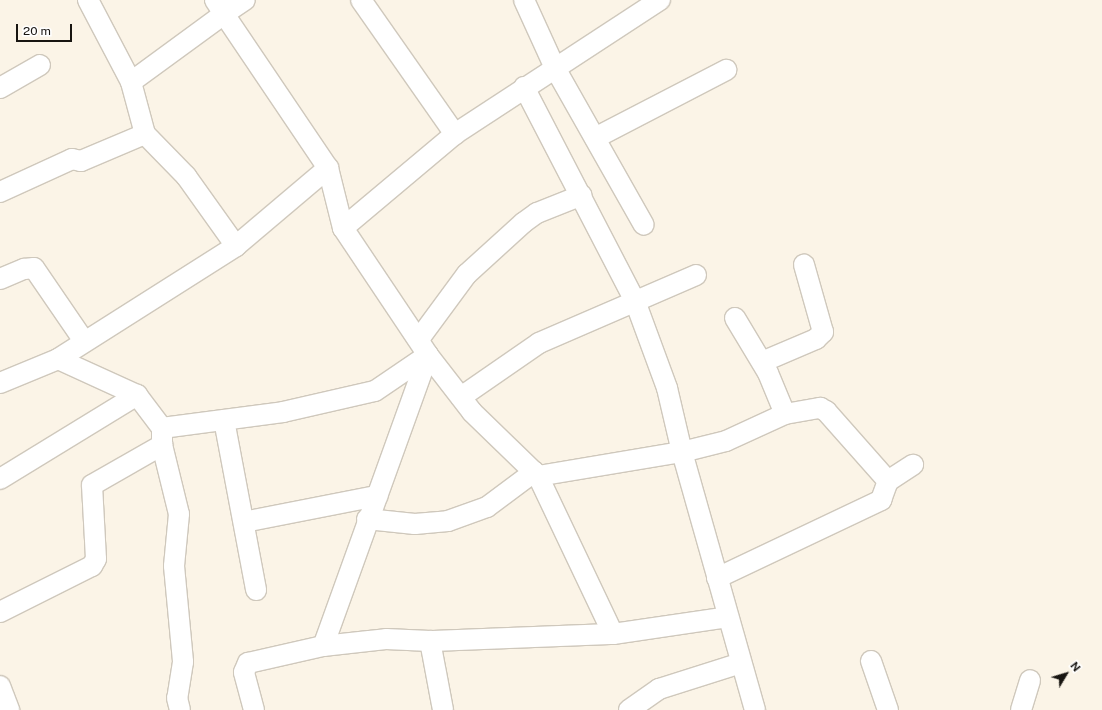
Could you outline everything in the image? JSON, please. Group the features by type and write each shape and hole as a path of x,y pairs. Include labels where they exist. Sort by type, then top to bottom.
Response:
{"street":[{"path":"88,0 131,82 145,134 186,176 236,246"},
{"path":"131,82 219,7 244,0"},
{"path":"361,0 454,134"},
{"path":"524,0 555,68 644,225"},
{"path":"343,228 454,134 524,87 660,0"},
{"path":"219,7 328,168 343,228 423,347 472,412 536,474 613,634"},
{"path":"0,88 40,65"},
{"path":"595,138 726,70"},
{"path":"524,87 582,195 594,224 635,301 667,388 682,452 741,663 756,710"},
{"path":"0,192 72,159 81,161 145,134"},
{"path":"0,383 58,358 236,246 328,168"},
{"path":"323,646 367,519 377,496 423,347 467,274 523,223 537,213 582,195"},
{"path":"762,362 816,339 823,332 804,265"},
{"path":"0,279 24,268 34,268 84,341"},
{"path":"461,397 540,342 696,275"},
{"path":"735,318 762,362 785,414"},
{"path":"0,612 92,566 96,559 92,485 162,437 224,420 283,412 375,391 423,347"},
{"path":"58,358 137,395 162,437 179,514 174,566 183,662 177,698 180,710"},
{"path":"0,479 137,395"},
{"path":"367,519 415,524 448,521 487,507 536,474 682,452 726,441 785,414 824,409 888,481"},
{"path":"224,420 256,590"},
{"path":"717,578 881,500 888,481 913,465"},
{"path":"244,522 377,496"},
{"path":"254,710 244,672 246,666 323,646 386,639 430,641 613,634 728,617"},
{"path":"430,641 443,710"},
{"path":"871,661 888,710"},
{"path":"629,710 659,689 741,663"},
{"path":"1021,710 1030,680"},
{"path":"0,686 9,710"}]}
